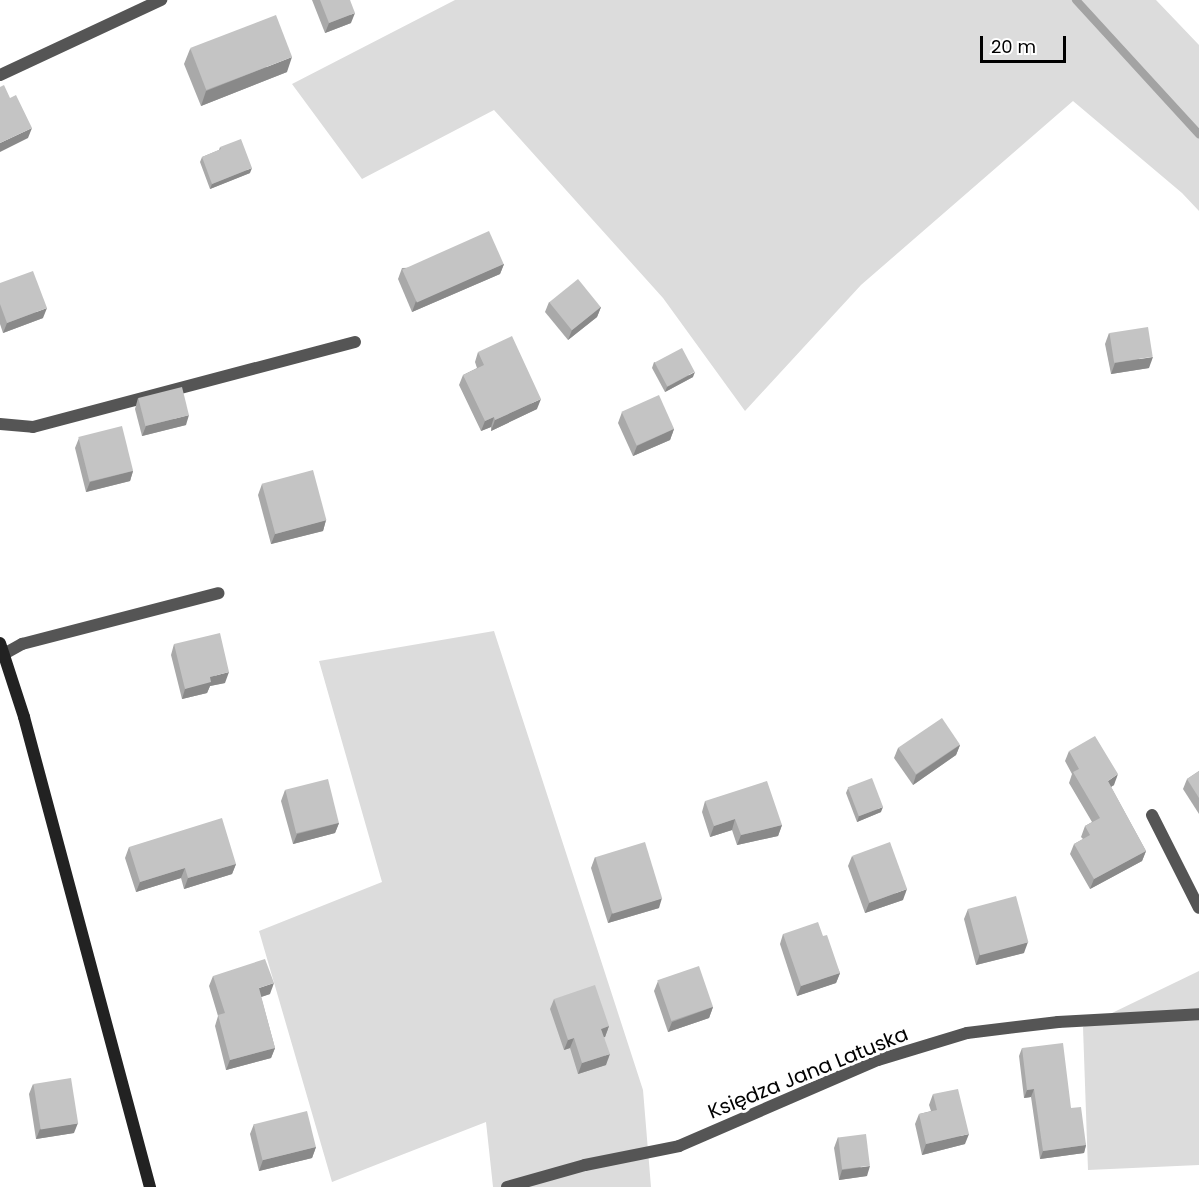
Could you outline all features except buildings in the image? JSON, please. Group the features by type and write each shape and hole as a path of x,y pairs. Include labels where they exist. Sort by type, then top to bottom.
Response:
{"main road":[{"path":"2,648 28,729 150,1187"}],"street":[{"path":"0,75 161,0"},
{"path":"0,424 33,427 355,342"},
{"path":"2,648 219,593"},
{"path":"1152,815 1199,908"},
{"name":"Księdza Jana Latuska","path":"507,1187 585,1165 679,1146 878,1060 967,1033 1058,1022 1198,1015"}],"shaded area":[{"path":"455,0 1156,0 1199,45 1199,211 1182,193 1073,101 861,285 745,411 663,298 494,110 362,179 292,84"},
{"path":"494,631 643,1090 651,1187 493,1187 486,1122 332,1182 259,931 382,882 319,661"},
{"path":"1199,971 1199,1165 1088,1170 1083,1027"}],"waterway":[{"path":"1076,0 1199,134"}]}
